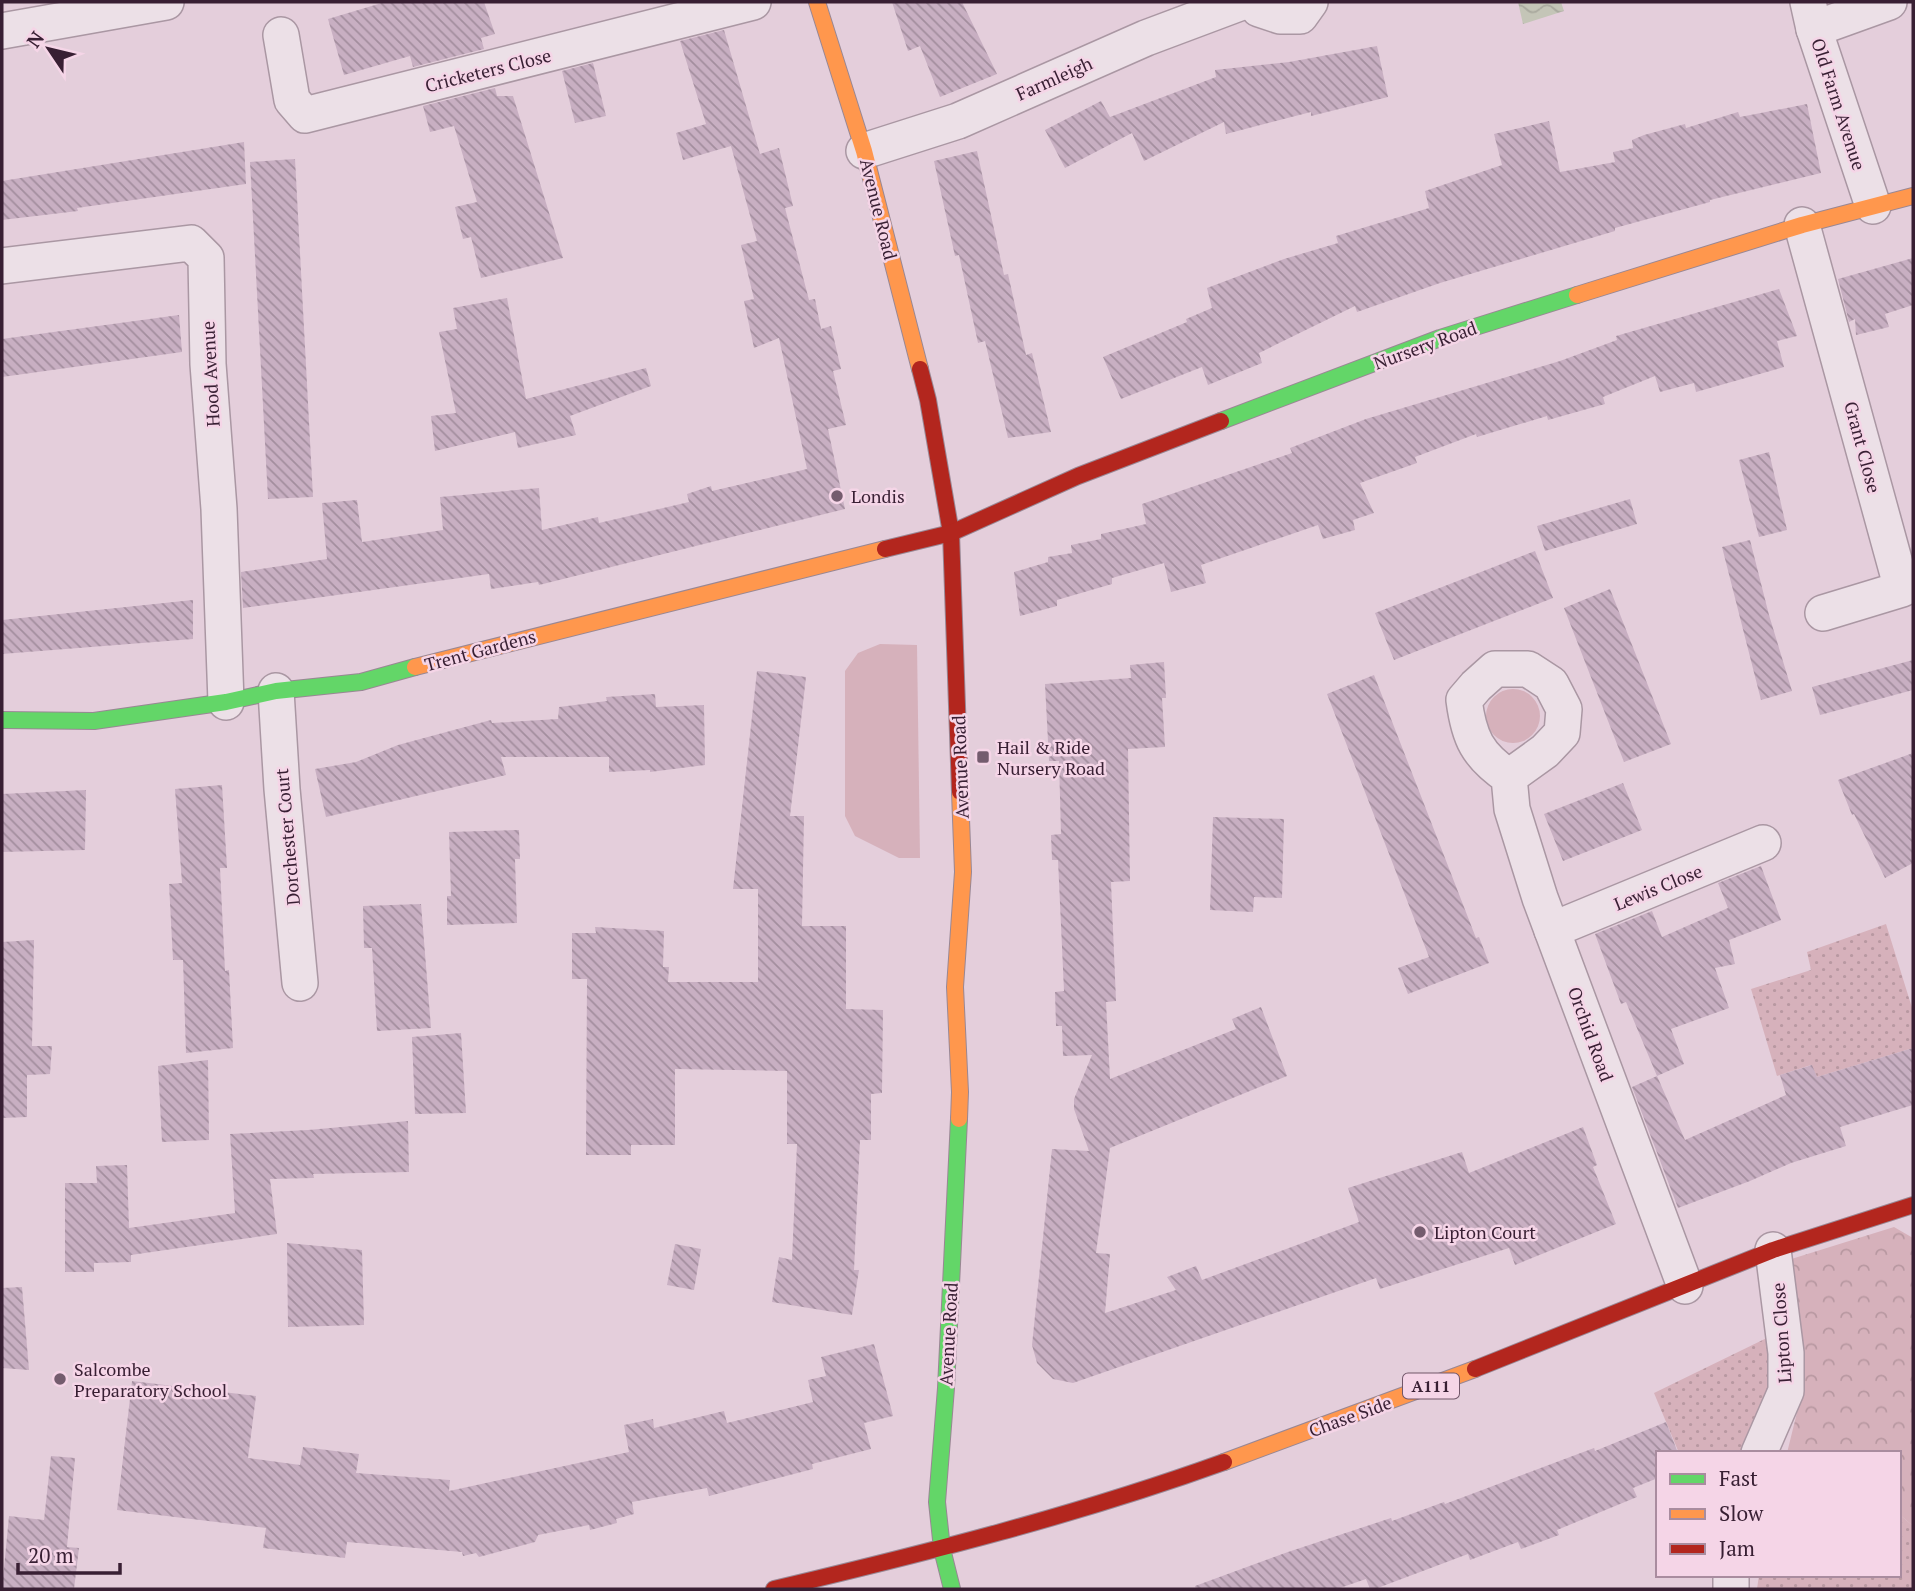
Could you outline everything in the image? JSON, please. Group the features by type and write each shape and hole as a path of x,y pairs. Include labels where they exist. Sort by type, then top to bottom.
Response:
{"street":[{"path":"19,20 166,2"},
{"name":"Cricketers Close","path":"281,35 292,100 305,115 753,2"},
{"name":"Avenue Road","path":"817,2 864,151 928,400 951,533 963,872 955,987 960,1092 946,1388 937,1502 942,1549 953,1589"},
{"name":"Farmleigh","path":"864,151 958,121 1146,38 1242,2"},
{"path":"1256,2 1259,9 1280,16 1300,16 1310,2"},
{"path":"1811,15 1889,2"},
{"name":"Old Farm Avenue","path":"1811,15 1873,206"},
{"name":"Nursery Road","path":"951,533 1078,476 1440,338 1802,225 1913,196"},
{"name":"Grant Close","path":"1802,225 1902,589 1823,613"},
{"name":"Hood Avenue","path":"2,266 191,243 206,258 208,364 219,509 226,702"},
{"name":"Trent Gardens","path":"2,720 94,721 226,702 276,691 361,682 497,645 951,533"},
{"name":"Dorchester Court","path":"276,691 300,983"},
{"name":"Orchid Road","path":"1509,778 1512,809 1552,930 1685,1286"},
{"name":"Lewis Close","path":"1552,930 1763,843"},
{"name":"Chase Side","path":"774,1589 942,1549 1151,1488 1406,1396 1773,1250 1913,1205"},
{"name":"Lipton Close","path":"1760,1451 1786,1391 1786,1353 1773,1250"}],"green space":[{"path":"880,644 917,645 920,858 899,858 855,836 845,816 845,671 858,653"},
{"path":"1513,689 1532,697 1540,716 1532,735 1513,743 1494,735 1486,716 1494,697"},
{"path":"1886,924 1913,1011 1913,1048 1817,1077 1811,1065 1777,1076 1751,989 1811,970 1807,952"},
{"path":"1894,1227 1913,1238 1913,1526 1901,1516 1901,1451 1787,1451 1805,1380 1785,1261"},
{"path":"1777,1333 1772,1402 1752,1451 1678,1451 1654,1393"},
{"path":"1901,1516 1913,1526 1913,1589 1757,1589 1759,1577 1901,1577"}],"water":[{"path":"1518,2 1561,2 1564,11 1523,24"}],"building":[{"path":"385,2 484,2 495,34 481,38 484,49 413,67 410,56 344,75 328,19"},
{"path":"892,2 962,2 997,74 940,97 920,46 908,51"},
{"path":"724,30 760,154 779,148 793,206 785,208 809,300 815,299 821,329 831,326 841,369 833,371 846,425 828,429 845,509 539,585 538,582 491,589 489,574 243,608 241,572 327,559 322,503 357,500 362,542 443,530 440,497 539,488 542,530 598,517 599,523 689,502 687,494 711,486 712,491 807,469 779,338 754,348 744,301 754,299 741,245 757,241 731,146 683,160 676,133 706,124 680,41"},
{"path":"1377,46 1388,97 1311,116 1311,112 1226,134 1224,122 1144,161 1132,133 1065,168 1045,130 1101,101 1110,117 1216,77 1215,70 1289,62"},
{"path":"593,63 606,116 575,123 562,71"},
{"path":"495,88 497,96 513,96 563,258 481,278 471,237 463,239 455,207 477,202 454,126 430,132 423,106"},
{"path":"1807,104 1821,173 1710,200 1615,228 1615,231 1440,283 1357,312 1355,306 1259,353 1262,363 1208,385 1202,367 1121,399 1103,357 1187,322 1186,319 1212,308 1207,288 1284,259 1338,243 1336,236 1429,208 1425,191 1502,165 1494,134 1549,121 1560,172 1615,162 1613,152 1633,148 1632,140 1644,135 1685,124 1686,128 1738,112 1740,117"},
{"path":"244,142 246,184 77,208 78,211 2,220 2,181"},
{"path":"977,151 1004,275 1008,274 1026,355 1032,353 1051,432 1008,438 985,341 978,343 959,255 955,256 934,161"},
{"path":"295,159 313,497 268,499 250,162"},
{"path":"1913,258 1913,305 1885,314 1889,327 1856,335 1855,319 1849,322 1838,279"},
{"path":"1779,289 1797,336 1777,341 1784,367 1696,392 1694,383 1660,392 1655,376 1603,397 1605,404 1548,420 1547,416 1477,437 1476,434 1415,457 1417,463 1360,483 1374,513 1353,520 1355,530 1323,539 1318,525 1201,565 1206,583 1171,592 1164,563 1112,578 1112,584 1057,600 1057,606 1020,616 1014,572 1048,562 1048,557 1072,553 1071,545 1101,539 1101,534 1146,524 1142,504 1292,453 1290,448 1366,419 1560,361 1617,340 1616,336"},
{"path":"507,298 526,399 646,368 651,386 570,416 576,435 518,448 515,432 435,451 431,416 456,413 439,332 457,329 453,308"},
{"path":"179,315 182,352 2,377 2,339"},
{"path":"1769,452 1787,530 1759,537 1739,460"},
{"path":"1630,499 1637,524 1545,551 1537,526"},
{"path":"1750,540 1792,691 1761,700 1722,547"},
{"path":"1535,551 1553,598 1394,660 1375,613"},
{"path":"1610,589 1671,744 1624,762 1564,608"},
{"path":"193,600 193,639 2,654 2,620"},
{"path":"1913,660 1913,690 1820,715 1812,687"},
{"path":"1164,662 1166,698 1162,698 1165,747 1128,749 1130,881 1111,882 1116,1001 1106,1002 1110,1079 1236,1029 1232,1019 1261,1007 1287,1076 1110,1148 1096,1253 1110,1254 1105,1313 1176,1290 1167,1277 1196,1266 1202,1280 1359,1222 1348,1188 1462,1152 1469,1173 1583,1127 1597,1165 1593,1167 1616,1224 1515,1265 1509,1248 1380,1289 1376,1278 1073,1383 1053,1379 1037,1363 1032,1345 1052,1149 1089,1151 1074,1109 1074,1099 1092,1055 1063,1056 1062,1026 1056,1026 1055,992 1064,991 1058,860 1052,860 1051,835 1061,834 1059,761 1049,761 1045,684 1131,678 1130,665"},
{"path":"757,671 806,677 790,816 804,816 802,926 846,926 846,1009 883,1010 882,1093 871,1094 871,1140 860,1140 854,1270 859,1270 852,1315 772,1302 779,1257 792,1260 797,1144 787,1144 787,1071 675,1069 675,1145 631,1145 631,1155 586,1155 587,979 572,979 572,933 596,933 595,927 664,931 663,967 669,967 668,982 758,982 758,889 733,889"},
{"path":"1374,675 1476,938 1479,937 1489,963 1408,994 1398,968 1429,957 1327,694"},
{"path":"655,694 656,707 704,705 705,765 650,772 609,772 609,757 501,757 506,775 326,817 315,769 356,762 398,745 491,720 492,723 558,719 559,707 607,701 606,697"},
{"path":"1913,753 1913,863 1885,878 1854,814 1852,815 1838,780"},
{"path":"1623,783 1642,830 1563,861 1544,814"},
{"path":"222,785 227,868 220,868 225,971 229,970 233,1048 186,1053 183,960 173,960 169,884 182,883 175,789"},
{"path":"86,790 85,850 2,852 2,794"},
{"path":"1213,817 1284,819 1282,898 1254,897 1253,912 1210,910"},
{"path":"519,830 520,859 515,859 517,923 447,925 447,896 451,896 449,832"},
{"path":"1761,866 1781,920 1729,940 1735,964 1715,968 1729,1008 1671,1029 1684,1064 1657,1076 1626,1002 1621,1004 1595,934 1652,911 1662,937 1728,908 1718,883"},
{"path":"421,904 431,1028 377,1031 372,948 364,948 363,906"},
{"path":"34,940 32,1046 52,1046 50,1074 27,1075 27,1117 2,1118 2,942"},
{"path":"461,1033 466,1113 415,1114 412,1037"},
{"path":"1913,1048 1913,1105 1840,1127 1846,1146 1791,1163 1678,1208 1632,1087 1657,1076 1685,1140 1786,1095 1780,1075 1812,1065 1817,1077"},
{"path":"208,1060 209,1140 162,1142 158,1066"},
{"path":"408,1121 409,1172 313,1174 314,1178 270,1179 277,1234 131,1255 131,1262 94,1263 94,1272 65,1272 65,1183 97,1183 96,1166 127,1165 129,1228 235,1213 230,1134"},
{"path":"287,1243 362,1250 364,1325 288,1327"},
{"path":"675,1244 701,1249 694,1290 667,1285"},
{"path":"22,1287 29,1370 2,1368 2,1288"},
{"path":"874,1344 893,1416 864,1423 871,1449 812,1464 813,1469 709,1496 707,1488 632,1502 634,1514 616,1519 617,1523 590,1530 589,1525 538,1535 535,1542 479,1557 476,1553 463,1556 462,1552 347,1542 345,1558 263,1548 266,1528 117,1510 132,1381 256,1396 248,1458 300,1465 303,1447 359,1454 356,1473 450,1480 449,1491 629,1452 624,1425 653,1419 654,1428 724,1411 727,1423 813,1402 808,1380 826,1376 821,1357"},
{"path":"1666,1422 1677,1451 1656,1451 1656,1479 1633,1488 1637,1497 1557,1530 1559,1535 1521,1549 1518,1542 1470,1560 1468,1554 1375,1589 1370,1589 1366,1579 1337,1589 1196,1589 1195,1586 1288,1552 1391,1518 1392,1521 1444,1502 1445,1504 1594,1448 1595,1451"},
{"path":"51,1456 75,1458 67,1547 79,1548 74,1589 2,1589 9,1516 44,1520"}],"traffic: fast":[{"path":"1221,421 1440,338 1577,295"},
{"path":"2,720 94,721 226,702 276,691 361,682 415,667"},
{"path":"952,1589 942,1549 937,1502 946,1388 959,1119"}],"traffic: slow":[{"path":"817,2 864,151 920,369"},
{"path":"1577,295 1802,225 1913,196"},
{"path":"415,667 885,549"},
{"path":"959,1119 955,987 963,872 960,792"},
{"path":"1224,1462 1475,1369"}],"traffic: jam":[{"path":"920,369 928,400 951,533 960,792"},
{"path":"885,549 951,533 1078,476 1221,421"},
{"path":"1475,1369 1773,1250 1913,1205"},
{"path":"774,1589 1001,1532 1224,1462"}],"place":[{"name":"Londis","path":"837,496"},
{"name":"Hail & Ride Nursery Road","path":"983,757"},
{"name":"Lipton Court","path":"1420,1232"},
{"name":"Salcombe Preparatory School","path":"60,1379"}]}
